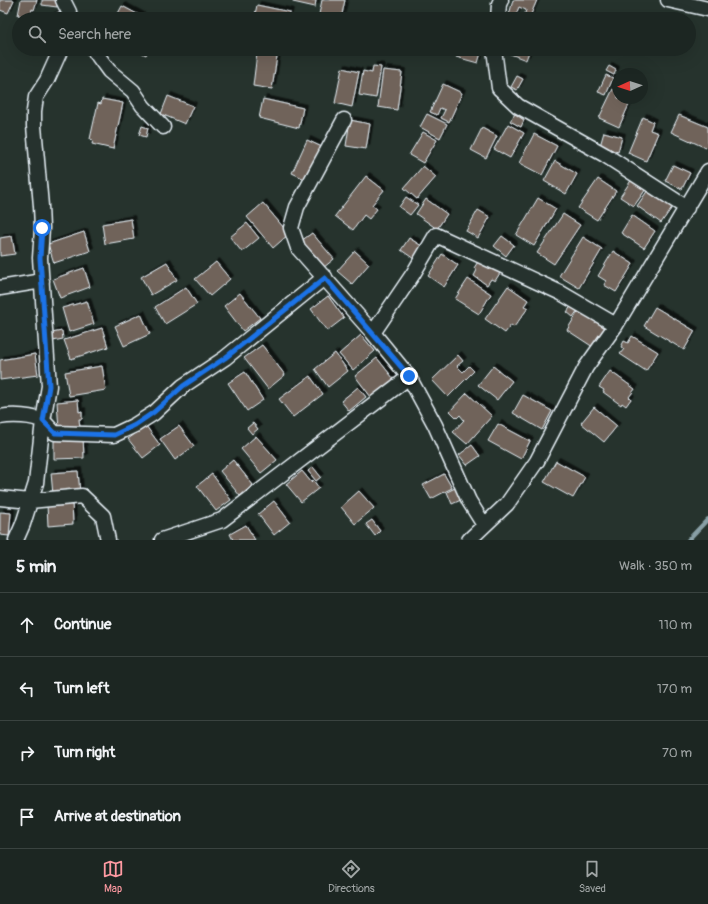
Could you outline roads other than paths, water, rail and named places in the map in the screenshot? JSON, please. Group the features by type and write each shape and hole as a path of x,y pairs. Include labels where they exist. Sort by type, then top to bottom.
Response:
{"street":[{"path":"63,0 69,12"},
{"path":"498,12 501,0"},
{"path":"668,0 708,9"},
{"path":"16,540 23,524 36,483 43,421 49,386 40,258 42,228 34,111 36,97 47,80 58,56"},
{"path":"98,56 109,71 133,91 143,106 163,127"},
{"path":"495,56 499,88 518,106 605,155 687,208"},
{"path":"344,120 296,207 291,228 298,248 409,376 435,425 469,501 484,525"},
{"path":"469,540 507,504 537,461 586,367 616,325 708,171"},
{"path":"373,333 413,274 436,235 560,294 616,325"},
{"path":"0,417 25,416 43,421 55,433 114,435 135,425 154,412 183,386 225,358 325,278"},
{"path":"0,288 42,281"},
{"path":"168,539 222,520 409,376"},
{"path":"0,498 30,501 82,496 103,516 108,540"}],"waterway":[{"path":"688,540 708,519"}]}
